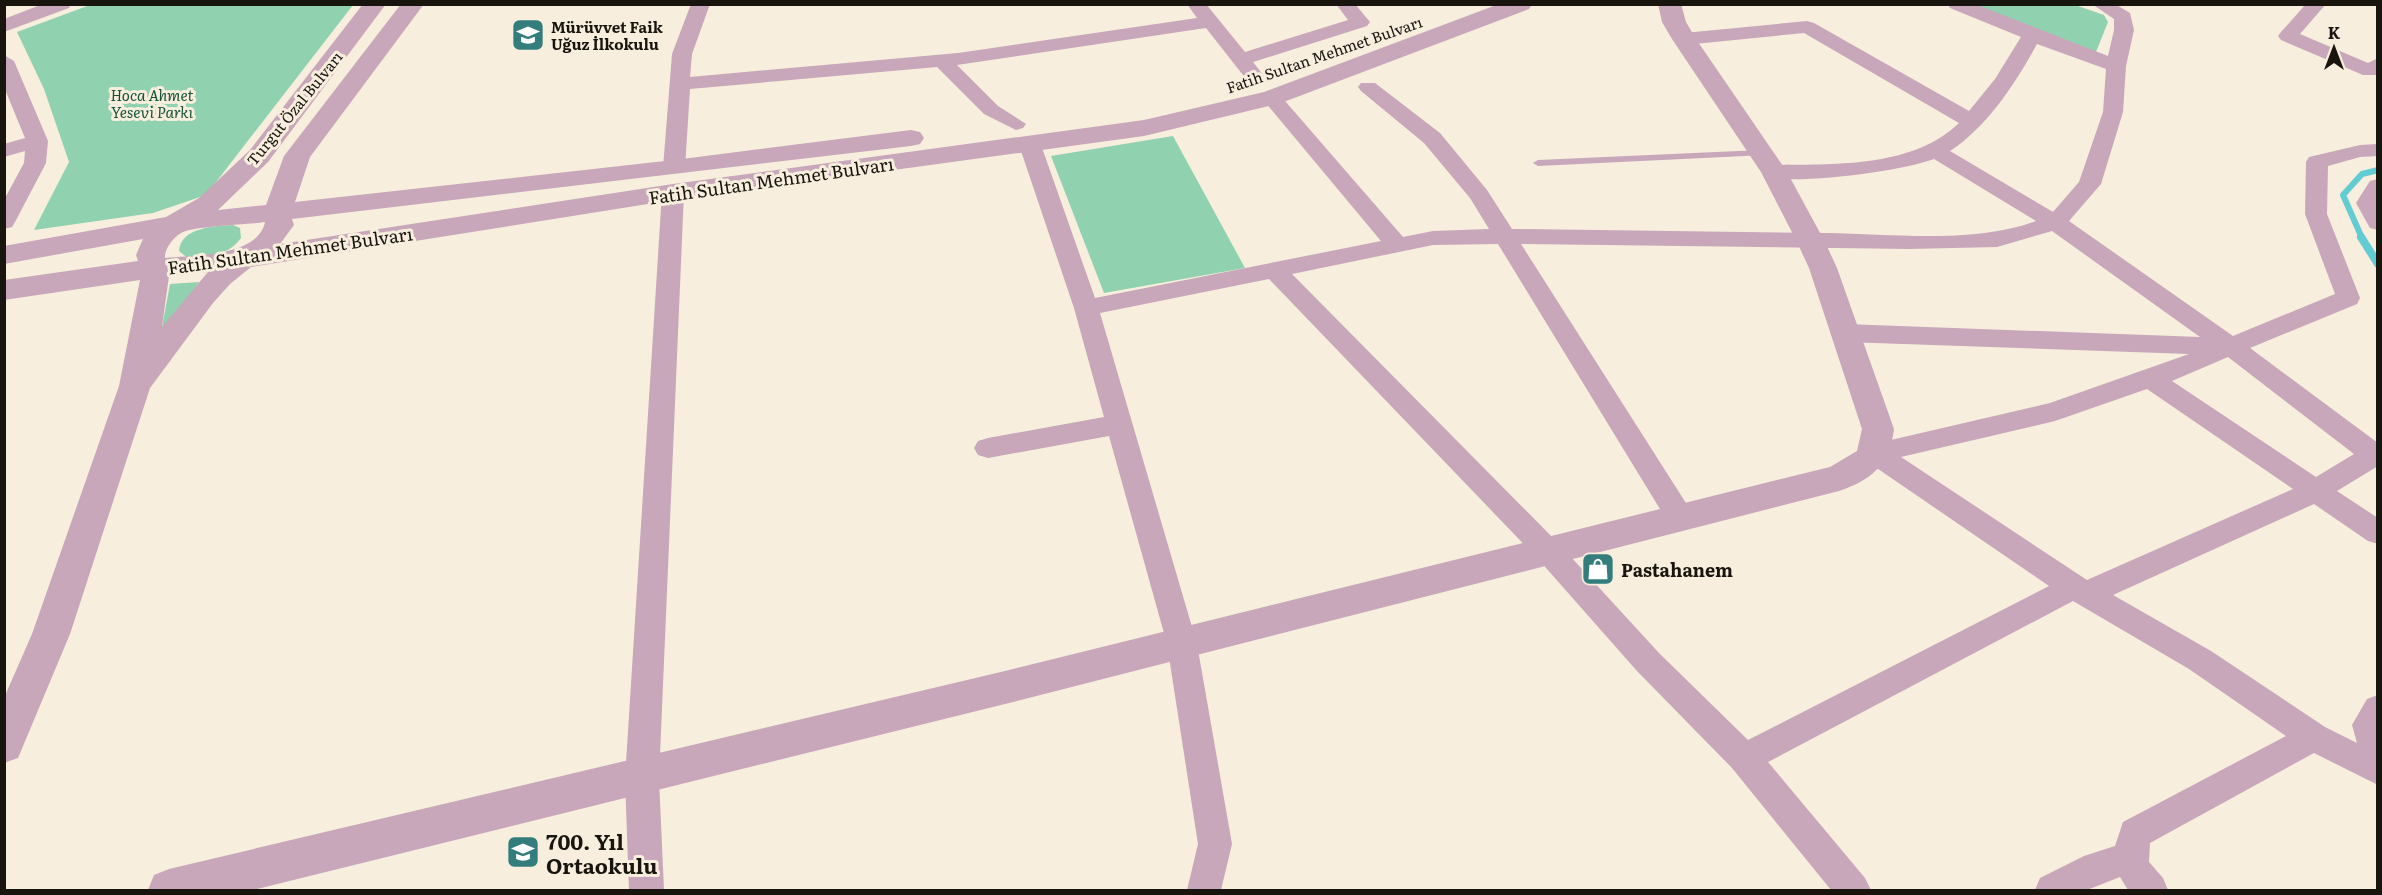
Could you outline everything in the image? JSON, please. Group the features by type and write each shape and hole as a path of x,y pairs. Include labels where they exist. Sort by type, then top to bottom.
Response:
{"street":[{"path":"4,26 62,4"},
{"name":"Turgut Özal Bulvarı","path":"174,224 209,204 259,156 375,4"},
{"name":"Turgut Özal Bulvarı","path":"135,386 213,284 239,260 273,237 280,225 277,213 297,156 413,4"},
{"path":"646,891 642,779 674,180 682,84 682,54 701,4"},
{"path":"1197,4 1397,245"},
{"path":"1257,79 1360,22 1345,4"},
{"name":"Fatih Sultan Mehmet Bulvarı","path":"4,255 174,224 277,213 674,180 1023,134 1144,128 1257,79 1376,39 1464,4"},
{"name":"Fatih Sultan Mehmet Bulvarı","path":"1257,79 1521,4"},
{"path":"1957,4 2116,66"},
{"path":"1086,308 1433,238 1505,236 1811,242 1997,240 2038,230 2055,222 2090,184 2113,112 2116,66 2124,30 2123,17 2101,4"},
{"path":"2317,4 2288,36 2370,71 2378,64"},
{"path":"1669,18 1807,27 1971,121"},
{"path":"169,891 642,779 1680,519 1839,478 1865,465 1875,453 1878,429 1811,242 1767,162 1669,18"},
{"path":"682,84 941,60 1210,22"},
{"path":"1767,162 1815,171 1888,162 1936,151 1959,136 2013,69 2032,35"},
{"path":"941,60 991,110 1023,134 1086,308 1182,644 1215,844 1204,891"},
{"path":"4,61 14,108 37,141 35,163 4,222"},
{"path":"1368,87 1432,138 1479,195 1680,519"},
{"path":"4,151 37,141"},
{"path":"1875,453 2055,411 2130,383 2151,379 2348,298 2316,214 2317,162 2360,151 2378,150"},
{"path":"1744,758 2080,591 2315,491 2374,455 2230,346 2055,222 2005,195 1936,151"},
{"name":"Fatih Sultan Mehmet Bulvarı","path":"4,290 155,268 239,260 674,180"},
{"path":"2378,186 2367,203 2378,223"},
{"path":"4,745 51,634 135,386 154,292 155,268 150,255 153,244 174,224"},
{"path":"1273,269 1548,552 1648,662 1744,758 1853,891"},
{"path":"1845,333 2230,346"},
{"path":"2151,379 2378,533"},
{"path":"988,448 1119,424"},
{"path":"1875,453 2080,591 2200,660 2314,737 2378,770"},
{"path":"2378,709 2368,725 2378,760"},
{"path":"2151,891 2140,879 2129,858 2135,833 2314,737"},
{"path":"2052,891 2096,868 2129,858"}],"lane":[{"path":"1538,163 1767,162"}],"green space":[{"name":"Hoca Ahmet Yesevi Parkı","path":"90,5 353,5 206,195 153,213 34,230 69,162 44,89 17,32"},
{"path":"1970,5 2075,5 2104,15 2108,22 2096,52"},
{"path":"1173,136 1245,268 1104,293 1051,156"},
{"path":"233,225 240,228 241,238 224,252 189,259 179,251 181,243 192,232 209,227"},
{"path":"199,282 159,344 170,284"}],"waterway":[{"path":"2362,238 2343,195 2362,174 2378,170"},
{"path":"2361,237 2378,264"}],"place":[{"name":"Mürüvvet Faik Uğuz İlkokulu","path":"528,35"},
{"name":"Pastahanem","path":"1598,569"},
{"name":"700. Yıl Ortaokulu","path":"523,852"}]}
